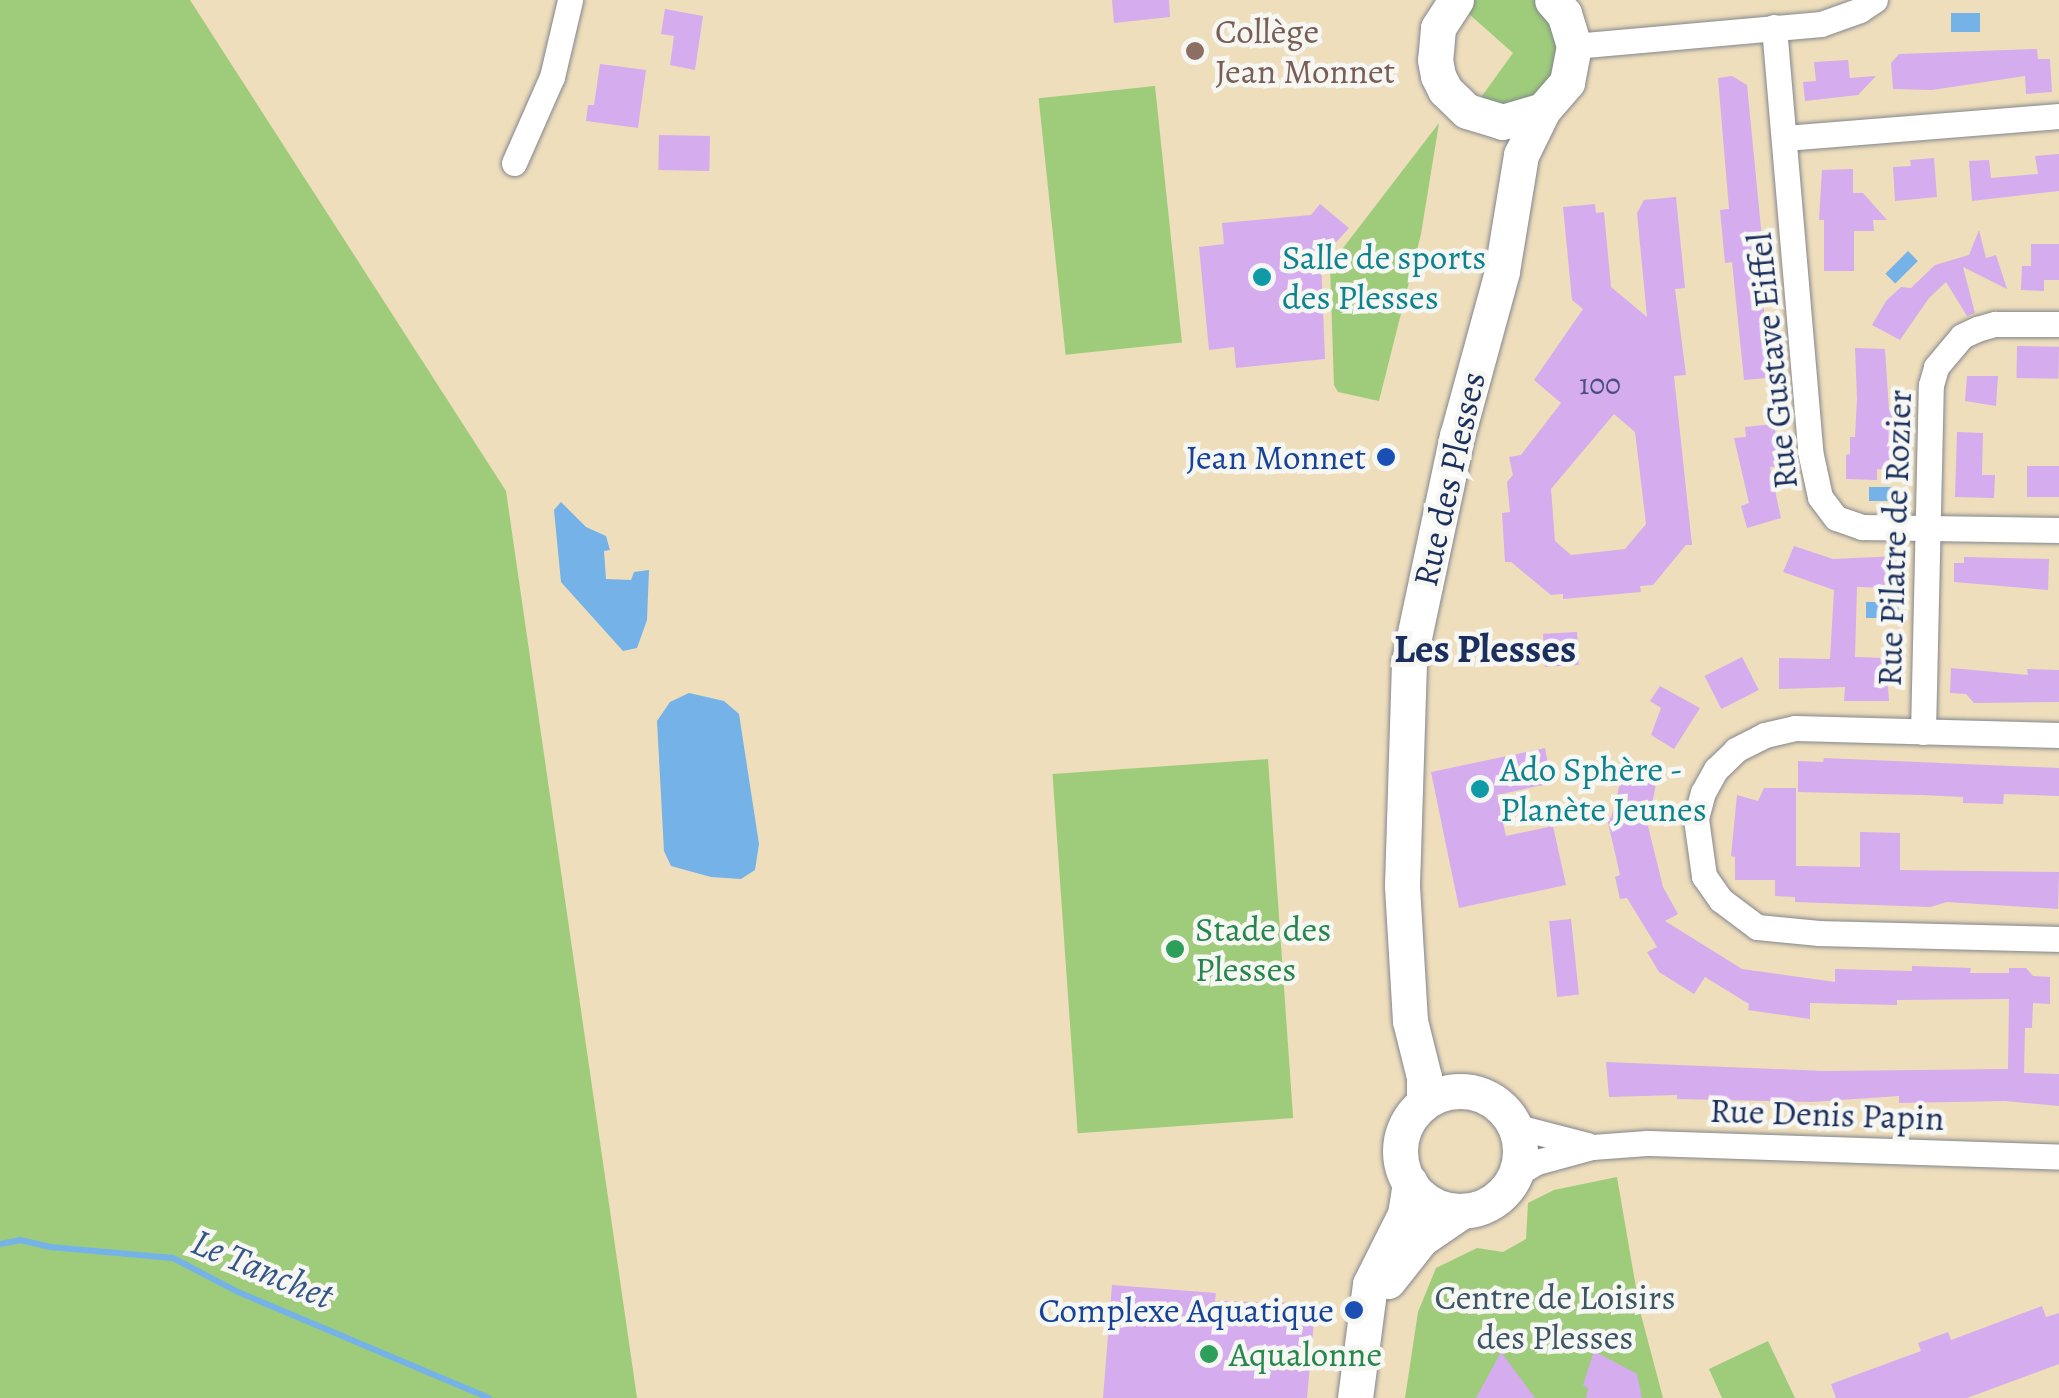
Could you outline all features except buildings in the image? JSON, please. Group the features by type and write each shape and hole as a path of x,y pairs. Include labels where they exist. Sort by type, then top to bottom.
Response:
{"street":[{"path":"514,163 552,77 570,0"},
{"path":"1456,0 1438,28 1435,60 1445,90 1481,118 1513,121 1543,110"},
{"path":"1552,0 1564,14 1574,46 1843,18 1875,0"},
{"name":"Rue Gustave Eiffel","path":"1774,27 1810,451 1826,508 1848,524 2059,530"},
{"name":"Rue des Plesses","path":"1424,1103 1424,1077 1410,1021 1401,834 1409,660 1454,452 1502,271 1524,143 1543,110 1568,82 1574,46"},
{"path":"1785,138 2059,116"},
{"name":"Rue des Plesses","path":"1481,118 1502,152 1511,214"},
{"name":"Rue Pilatre de Rozier","path":"1923,732 1931,385 1946,351 1962,336 1995,324 2059,324"},
{"path":"2059,735 1795,728 1766,735 1736,750 1703,792 1696,820 1704,876 1738,916 1775,932 2059,939"},
{"name":"Rue des Plesses","path":"1411,987 1436,1056 1461,1091"},
{"path":"1369,1311 1412,1248 1462,1210 1496,1198 1515,1175 1520,1145 1514,1126 1487,1097 1461,1091 1441,1094 1424,1103 1402,1137 1403,1167 1410,1182 1432,1203 1462,1210"},
{"name":"Rue Denis Papin","path":"1514,1126 1592,1147"},
{"name":"Rue Denis Papin","path":"1515,1175 1537,1162 1592,1147 1646,1144 2059,1157"},
{"path":"1355,1398 1370,1284 1405,1214 1410,1182"}],"green space":[{"path":"0,0 190,0 506,491 637,1398 0,1398"},
{"path":"1471,0 1537,0 1566,39 1542,103 1474,107 1513,53 1461,7"},
{"path":"1155,86 1182,343 1066,355 1039,98"},
{"path":"1439,123 1421,234 1379,401 1338,392 1334,385 1330,265"},
{"name":"Stade des Plesses","path":"1268,759 1293,1118 1078,1133 1053,774"},
{"name":"Centre de Loisirs des Plesses","path":"1617,1177 1640,1311 1663,1398 1405,1398 1418,1312 1436,1268 1477,1248 1503,1252 1526,1239 1528,1203 1554,1190"},
{"path":"1768,1341 1795,1398 1722,1398 1709,1369"}],"water":[{"path":"1951,13 1980,13 1980,32 1951,32"},
{"path":"1908,251 1918,261 1895,284 1885,274"},
{"path":"1869,487 1899,487 1899,501 1869,501"},
{"path":"561,502 586,527 606,536 610,550 604,551 606,579 631,580 634,572 649,570 647,620 637,648 623,651 561,582 554,510"},
{"path":"1866,602 1899,602 1899,618 1866,618"},
{"path":"689,693 724,701 739,714 759,844 755,870 741,879 711,877 671,866 664,851 657,721 670,702"}],"waterway":[{"name":"Le Tanchet","path":"0,1244 20,1240 50,1247 173,1258 238,1292 489,1398"}],"place":[{"name":"Collège Jean Monnet","path":"1195,51"},
{"name":"Salle de sports des Plesses","path":"1262,277"},
{"name":"Jean Monnet","path":"1386,457"},
{"name":"Ado Sphère - Planète Jeunes","path":"1480,789"},
{"name":"Stade des Plesses","path":"1175,949"},
{"name":"Complexe Aquatique","path":"1354,1310"},
{"name":"Aqualonne","path":"1209,1354"}],"district":[{"name":"Les Plesses","path":"1485,649"}]}
